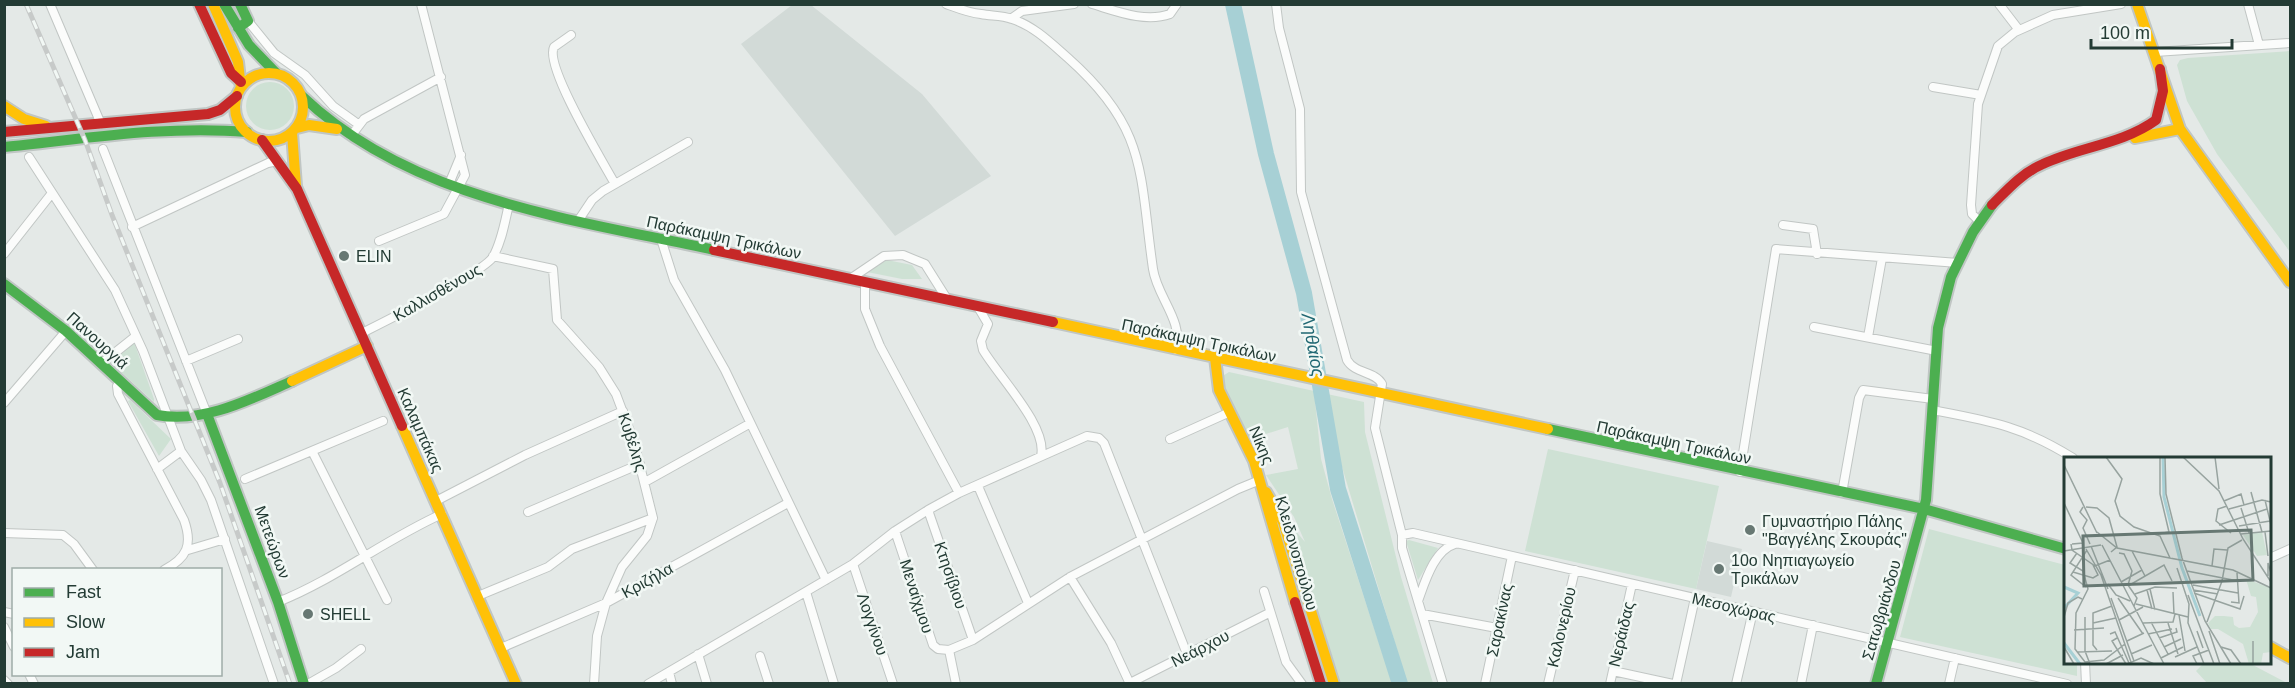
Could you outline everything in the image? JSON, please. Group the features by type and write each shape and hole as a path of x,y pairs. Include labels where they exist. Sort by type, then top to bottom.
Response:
{"main road":[{"path":"199,4 239,89"},
{"path":"213,4 238,62 239,89 236,116 247,132"},
{"path":"4,147 167,131 211,129 247,132 262,140 279,140 294,131 303,115 302,96 292,81 276,73 262,60 238,28 224,4"},
{"path":"238,28 248,21 240,4"},
{"path":"2137,4 2180,129 2290,282"},
{"path":"2097,146 2141,131 2156,120 2163,91 2160,69"},
{"path":"4,132 208,114 220,110 239,89 256,75 276,73"},
{"name":"Παράκαμψη Τρικάλων","path":"302,96 337,129 403,164 454,186 509,204 849,280 1740,472 1924,509 2064,548"},
{"path":"4,106 24,119 56,129"},
{"name":"Παράκαμψη Τρικάλων","path":"294,131 309,125 337,129"},
{"path":"2097,146 2180,129"},
{"name":"Καλαμπάκας","path":"294,131 297,189"},
{"name":"Καλαμπάκας","path":"262,140 297,189 516,684"},
{"name":"Σατωβριάνδου","path":"1876,684 1924,509 1936,351 1944,301 1958,263 1988,210 2027,173 2042,164 2097,146"},
{"name":"Πανουργιά","path":"4,284 66,331 157,415 170,419"},
{"path":"170,419 207,414 367,346"},
{"name":"Νίκης","path":"1215,358 1215,381 1245,441 1262,485"},
{"name":"Μετεώρων","path":"207,414 278,602 306,684"},
{"name":"Κλειδονοπούλου","path":"1262,485 1272,527 1321,684"},
{"name":"Κλειδονοπούλου","path":"1262,485 1283,522 1334,684"},
{"path":"2271,648 2290,658"}],"street":[{"path":"50,4 100,124"},
{"path":"421,4 465,175 454,186"},
{"path":"946,4 969,12 1012,18 1050,41 1102,90 1118,113 1142,175 1154,279 1178,331 1176,350"},
{"path":"1012,18 1022,11 1074,4"},
{"path":"1092,4 1123,14 1160,16 1170,14 1177,4"},
{"path":"1276,4 1279,28 1300,109 1299,182 1306,213 1347,360 1358,371 1381,380 1374,419 1376,438 1402,535 1401,546 1443,684"},
{"path":"2000,4 2019,30"},
{"path":"1980,222 1972,214 1971,205 1977,116 1995,50 2004,39 2019,30 2060,12 2121,4"},
{"path":"2248,4 2259,45"},
{"path":"248,21 274,53 305,75 333,106 358,124"},
{"path":"571,35 554,47 551,57 571,103 615,184"},
{"path":"2155,52 2290,44"},
{"path":"351,136 358,124 441,77"},
{"path":"1933,87 1982,94"},
{"path":"578,221 592,200 615,184 688,142"},
{"path":"103,149 207,414"},
{"path":"379,241 444,214 454,186 461,155"},
{"path":"30,157 109,279 136,336 181,451 204,484 274,684"},
{"path":"132,227 267,163 277,161"},
{"path":"4,254 52,193"},
{"name":"Καλλισθένους","path":"362,333 410,309 481,267 493,256 509,204"},
{"path":"1783,225 1812,228 1817,254"},
{"path":"661,239 674,280 721,361 749,424 826,580"},
{"path":"1740,472 1776,249 1817,254 1958,263"},
{"path":"849,280 884,256 903,255 925,264 948,301"},
{"name":"Κυβέλης","path":"493,256 553,269 556,315 560,325 604,374 623,411 640,464 653,518"},
{"path":"1869,337 1882,258"},
{"path":"865,283 865,309 880,346 959,493"},
{"path":"978,307 988,324 981,341 983,350 1037,429 1043,444 1041,456"},
{"path":"1814,327 1936,351"},
{"path":"4,403 66,331"},
{"path":"102,363 136,336"},
{"path":"186,361 238,339"},
{"path":"121,382 117,386 117,394 184,520 188,536 188,550"},
{"path":"1842,493 1859,398 1863,390 1933,399"},
{"path":"436,501 525,455 623,411"},
{"path":"1932,411 1986,420 2023,430 2047,441 2070,457"},
{"name":"Νίκης","path":"1170,439 1230,412"},
{"path":"245,479 383,421"},
{"path":"645,482 749,424"},
{"path":"648,684 853,564 895,531 928,510 959,493 1087,436 1099,438 1104,443 1187,654"},
{"path":"157,468 181,451"},
{"path":"312,451 387,600"},
{"path":"528,512 640,464"},
{"path":"956,684 949,650 973,640 1070,577 1141,539 1262,485"},
{"path":"978,486 1028,603"},
{"name":"Κριζήλα","path":"501,648 606,603 788,503"},
{"name":"Κτησίβιου","path":"928,510 973,640"},
{"path":"278,602 315,586 364,554 442,514"},
{"path":"478,596 548,567 572,549 653,518"},
{"path":"594,684 597,636 606,603 622,567 647,536 653,518"},
{"name":"Μεναίχμου","path":"895,531 933,645 938,649 949,650"},
{"path":"4,533 63,535 74,544 92,568"},
{"name":"Μεσοχώρας","path":"1402,535 1413,533 1459,543 2067,684"},
{"path":"167,568 180,560 188,550 225,539"},
{"path":"1418,601 1432,567 1448,546 1459,543"},
{"path":"2271,558 2290,549"},
{"name":"Σαρακίνας","path":"1485,684 1512,556"},
{"name":"Λογγίνου","path":"853,564 893,684"},
{"name":"Καλονερίου","path":"1548,684 1575,570"},
{"path":"1070,577 1111,643 1130,683"},
{"name":"Νεράιδας","path":"1610,684 1632,584"},
{"path":"1264,591 1286,662 1302,684"},
{"path":"806,592 834,684"},
{"path":"1613,670 1675,684 1695,598"},
{"path":"1736,684 1753,611"},
{"name":"Νεάρχου","path":"1130,683 1269,613"},
{"path":"1422,614 1497,628"},
{"path":"1801,684 1813,625"},
{"path":"4,627 12,643"},
{"path":"306,684 325,680 361,649"},
{"path":"698,654 707,684"},
{"path":"760,656 769,684"},
{"path":"1948,684 1954,658"},
{"path":"2085,664 2086,684"},
{"path":"669,672 672,684"},
{"path":"2022,684 2024,674"},
{"path":"4,680 8,684"}],"shaded area":[{"path":"792,5 811,5 922,94 991,176 895,236 741,44"},
{"name":"10ο Νηπιαγωγείο Τρικάλων","path":"1707,541 1742,549 1731,597 1696,589"}],"green space":[{"path":"2290,51 2290,252 2217,154 2187,101 2177,65 2180,60 2188,58"},
{"path":"270,82 287,89 294,106 287,123 270,130 253,123 246,106 253,89"},
{"path":"887,260 912,265 922,279 902,279 867,272"},
{"path":"134,342 154,399 154,402 109,361"},
{"path":"1229,372 1314,391 1321,459 1392,683 1341,683 1289,523 1305,542 1294,517 1266,475 1298,469 1288,427 1250,439 1223,389 1221,377"},
{"path":"1327,394 1364,402 1365,432 1401,577 1433,683 1407,683 1333,437"},
{"path":"130,400 171,439 159,456 128,401"},
{"path":"1548,449 1719,486 1696,589 1525,551"},
{"path":"1929,529 2064,565 2064,664 2077,664 2077,676 1900,637"},
{"path":"1406,541 1438,548 1418,580"},
{"path":"2203,664 2251,664 2287,683 2207,683 2196,671"}],"waterway":[{"name":"Ληθαίος","path":"1233,4 1266,154 1304,293 1338,489 1400,684"}],"railway":[{"path":"26,4 85,140 112,215 220,483 290,684"}],"traffic: fast":[{"path":"224,4 249,45 276,73"},
{"path":"238,28 248,21 240,4"},
{"path":"302,96 345,131 393,160 443,182 550,215 714,250"},
{"path":"4,147 186,130 247,132"},
{"path":"1876,684 1926,500 1938,328 1951,277 1973,232 1992,205"},
{"path":"4,284 66,331 157,415 174,417 209,413 243,402 292,381"},
{"path":"207,414 278,602 304,684"},
{"path":"1548,429 1924,509 2064,548"}],"traffic: slow":[{"path":"213,4 238,62 241,88"},
{"path":"2137,4 2180,129 2290,282"},
{"path":"269,73 282,75 293,83 301,94 303,107 301,120 293,131 282,139 269,141 256,139 245,131 237,120 235,107 237,94 245,83 256,75 269,73"},
{"path":"4,106 24,119 46,126"},
{"path":"297,128 309,125 337,129"},
{"path":"2135,138 2180,129"},
{"path":"292,133 296,186"},
{"path":"1053,322 1548,429"},
{"path":"292,381 367,346"},
{"path":"1215,358 1219,390 1254,461 1295,602"},
{"path":"402,426 516,684"},
{"path":"1266,492 1283,522 1334,684"},
{"path":"2271,648 2290,658"}],"traffic: jam":[{"path":"199,4 231,73 241,82"},
{"path":"1992,205 2015,182 2035,168 2057,158 2129,135 2156,120 2163,91 2160,69"},
{"path":"4,132 208,114 220,110 237,96"},
{"path":"262,140 297,189 402,426"},
{"path":"714,250 1053,322"},
{"path":"1295,602 1321,684"}],"place":[{"name":"ELIN","path":"344,256"},
{"name":"Γυμναστήριο Πάλης \"Βαγγέλης Σκουράς\"","path":"1750,530"},
{"name":"10ο Νηπιαγωγείο Τρικάλων","path":"1719,569"},
{"name":"SHELL","path":"308,614"}]}
